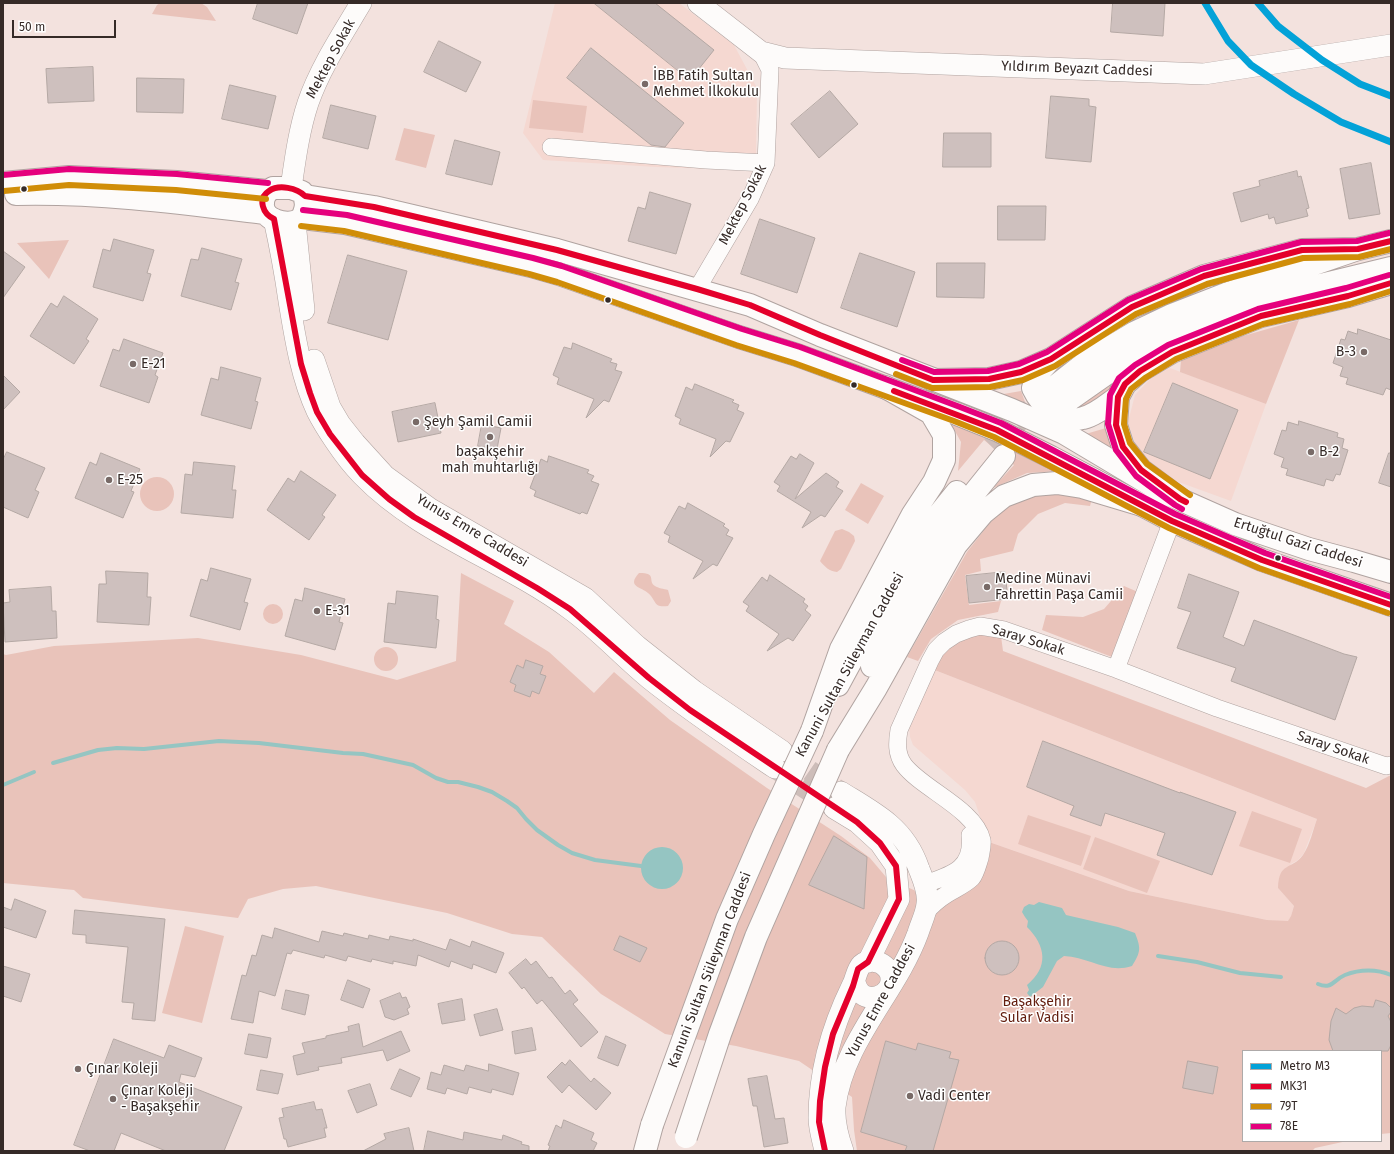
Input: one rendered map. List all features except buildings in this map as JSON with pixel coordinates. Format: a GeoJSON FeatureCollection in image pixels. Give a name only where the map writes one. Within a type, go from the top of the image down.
{"type":"FeatureCollection","features":[{"type":"Feature","properties":{"kind":"main road"},"geometry":{"type":"LineString","coordinates":[[3,183],[70,177],[177,182],[267,191],[273,188],[298,192],[307,201],[306,208],[299,220]]}},
{"type":"Feature","properties":{"kind":"main road"},"geometry":{"type":"LineString","coordinates":[[267,191],[263,198],[262,206],[269,216]]}},
{"type":"Feature","properties":{"kind":"main road","name":"Ertuğtul Gazi Caddesi"},"geometry":{"type":"LineString","coordinates":[[298,192],[374,207],[557,250],[750,304],[820,335],[1012,410],[1064,433],[1162,492],[1235,524],[1309,550],[1391,572]]}},
{"type":"Feature","properties":{"kind":"main road"},"geometry":{"type":"LineString","coordinates":[[3,196],[17,194],[86,195],[170,201],[269,216],[287,222],[299,220],[360,226],[531,266],[739,337],[797,355],[997,430],[1172,521],[1262,560],[1391,605]]}},
{"type":"Feature","properties":{"kind":"main road"},"geometry":{"type":"LineString","coordinates":[[1391,241],[1358,249],[1226,294],[1172,315],[1134,333],[1089,360],[1054,399],[1116,367],[1179,329],[1247,303],[1391,268]]}},
{"type":"Feature","properties":{"kind":"main road"},"geometry":{"type":"LineString","coordinates":[[933,380],[989,379],[1021,372],[1051,359],[1132,307],[1204,276],[1302,250],[1358,249]]}},
{"type":"Feature","properties":{"kind":"main road"},"geometry":{"type":"LineString","coordinates":[[1180,499],[1141,470],[1123,447],[1116,425],[1118,397],[1125,384],[1140,371],[1172,352],[1261,316],[1348,296],[1391,283]]}},
{"type":"Feature","properties":{"kind":"main road"},"geometry":{"type":"LineString","coordinates":[[684,318],[692,317],[701,311],[703,302],[702,296],[697,289]]}},
{"type":"Feature","properties":{"kind":"main road"},"geometry":{"type":"LineString","coordinates":[[739,337],[731,331],[729,325],[730,315],[740,306],[750,304]]}},
{"type":"Feature","properties":{"kind":"main road"},"geometry":{"type":"LineString","coordinates":[[1051,359],[1039,372],[1033,388],[1038,398],[1056,415],[1066,419],[1083,418],[1096,412],[1118,397]]}},
{"type":"Feature","properties":{"kind":"main road"},"geometry":{"type":"LineString","coordinates":[[812,731],[841,649],[913,514],[934,482],[944,460],[944,435],[931,413],[885,387]]}},
{"type":"Feature","properties":{"kind":"main road","name":"Kanuni Sultan Süleyman Caddesi"},"geometry":{"type":"LineString","coordinates":[[645,1151],[652,1125],[727,919],[764,834],[812,731],[856,654],[897,576],[936,518],[998,452],[920,573],[896,617],[871,669],[838,750],[756,937],[720,1034],[685,1144]]}},
{"type":"Feature","properties":{"kind":"main road"},"geometry":{"type":"LineString","coordinates":[[838,750],[876,688],[956,545],[983,513],[1004,496],[1033,485],[1057,483],[1082,487],[1142,505]]}},
{"type":"Feature","properties":{"kind":"street","name":"Mektep Sokak"},"geometry":{"type":"LineString","coordinates":[[298,192],[298,143],[308,104],[329,58],[362,3]]}},
{"type":"Feature","properties":{"kind":"street","name":"Mektep Sokak"},"geometry":{"type":"LineString","coordinates":[[697,289],[750,199],[766,163],[770,70],[761,52],[698,3]]}},
{"type":"Feature","properties":{"kind":"street","name":"Yıldırım Beyazıt Caddesi"},"geometry":{"type":"LineString","coordinates":[[761,52],[785,58],[1204,74],[1391,45]]}},
{"type":"Feature","properties":{"kind":"street"},"geometry":{"type":"LineString","coordinates":[[551,147],[706,160],[766,163]]}},
{"type":"Feature","properties":{"kind":"street","name":"Yunus Emre Caddesi"},"geometry":{"type":"LineString","coordinates":[[269,216],[284,269],[295,335],[310,393],[317,412],[330,434],[362,475],[389,499],[414,517],[537,588],[570,609],[649,678],[712,726],[778,760],[637,646],[585,598],[429,508],[384,476],[340,424],[330,407],[314,364],[305,319],[299,220]]}},
{"type":"Feature","properties":{"kind":"street"},"geometry":{"type":"LineString","coordinates":[[1116,669],[1172,521]]}},
{"type":"Feature","properties":{"kind":"street","name":"Saray Sokak"},"geometry":{"type":"LineString","coordinates":[[926,912],[938,900],[973,877],[978,864],[982,840],[977,829],[964,814],[914,775],[904,765],[898,754],[897,742],[899,730],[936,650],[944,642],[969,629],[980,626],[1004,630],[1116,669],[1217,708],[1386,766],[1391,765]]}},
{"type":"Feature","properties":{"kind":"street","name":"Yunus Emre Caddesi"},"geometry":{"type":"LineString","coordinates":[[825,1151],[819,1120],[821,1090],[828,1047],[843,1007],[855,982],[858,969],[868,962],[899,899],[896,866],[880,843],[857,822],[838,800],[889,823],[900,835],[911,849],[924,884],[928,902],[926,912],[902,969],[866,1025],[845,1066],[835,1108],[837,1134],[843,1151]]}},
{"type":"Feature","properties":{"kind":"street"},"geometry":{"type":"LineString","coordinates":[[899,899],[909,889],[944,878],[954,873],[968,858],[971,843],[964,814]]}},
{"type":"Feature","properties":{"kind":"street"},"geometry":{"type":"LineString","coordinates":[[855,982],[859,992],[867,997],[879,997],[888,990],[891,979],[887,969],[878,962],[868,962]]}},
{"type":"Feature","properties":{"kind":"street"},"geometry":{"type":"LineString","coordinates":[[828,1047],[858,1042]]}},
{"type":"Feature","properties":{"kind":"shaded area","name":"İBB Fatih Sultan Mehmet İlkokulu"},"geometry":{"type":"Polygon","coordinates":[[[555,3],[679,3],[734,45],[757,88],[756,157],[751,170],[656,167],[543,160],[523,133],[555,3]]]}},
{"type":"Feature","properties":{"kind":"shaded area"},"geometry":{"type":"Polygon","coordinates":[[[1170,368],[1266,404],[1231,501],[1173,480],[1138,453],[1128,422],[1135,395],[1152,377],[1170,368]]]}},
{"type":"Feature","properties":{"kind":"shaded area"},"geometry":{"type":"Polygon","coordinates":[[[932,669],[1317,819],[1304,853],[1298,860],[1291,864],[1278,888],[1294,906],[1288,922],[1267,920],[1129,891],[989,842],[975,802],[965,790],[913,745],[910,737],[909,725],[932,669]]]}},
{"type":"Feature","properties":{"kind":"green space"},"geometry":{"type":"Polygon","coordinates":[[[160,3],[201,3],[207,7],[216,21],[152,14],[157,5],[160,3]]]}},
{"type":"Feature","properties":{"kind":"green space"},"geometry":{"type":"Polygon","coordinates":[[[533,100],[587,106],[583,133],[529,128],[533,100]]]}},
{"type":"Feature","properties":{"kind":"green space"},"geometry":{"type":"Polygon","coordinates":[[[404,128],[435,135],[426,168],[395,160],[404,128]]]}},
{"type":"Feature","properties":{"kind":"green space"},"geometry":{"type":"Polygon","coordinates":[[[69,240],[49,279],[17,243],[69,240]]]}},
{"type":"Feature","properties":{"kind":"green space"},"geometry":{"type":"Polygon","coordinates":[[[1299,320],[1266,404],[1180,372],[1181,360],[1236,338],[1299,320]]]}},
{"type":"Feature","properties":{"kind":"green space"},"geometry":{"type":"Polygon","coordinates":[[[1121,376],[1105,400],[1065,414],[1121,376]]]}},
{"type":"Feature","properties":{"kind":"green space"},"geometry":{"type":"Polygon","coordinates":[[[1021,391],[1029,413],[992,396],[1021,391]]]}},
{"type":"Feature","properties":{"kind":"green space"},"geometry":{"type":"Polygon","coordinates":[[[950,422],[1060,471],[1027,473],[993,488],[1014,465],[984,440],[958,471],[961,442],[950,422]]]}},
{"type":"Feature","properties":{"kind":"green space"},"geometry":{"type":"Polygon","coordinates":[[[1106,428],[1116,455],[1079,436],[1106,428]]]}},
{"type":"Feature","properties":{"kind":"green space"},"geometry":{"type":"Polygon","coordinates":[[[154,477],[160,477],[164,478],[171,484],[174,494],[173,501],[167,508],[160,511],[154,511],[150,510],[143,504],[140,497],[140,491],[141,487],[147,480],[154,477]]]}},
{"type":"Feature","properties":{"kind":"green space"},"geometry":{"type":"Polygon","coordinates":[[[861,483],[884,496],[868,524],[845,510],[861,483]]]}},
{"type":"Feature","properties":{"kind":"green space"},"geometry":{"type":"Polygon","coordinates":[[[1036,494],[1061,495],[1092,499],[1090,506],[1065,503],[1038,514],[1018,534],[1013,551],[980,559],[981,571],[965,575],[969,605],[1001,601],[998,612],[958,620],[931,639],[918,661],[907,657],[967,552],[992,520],[1011,503],[1036,494]]]}},
{"type":"Feature","properties":{"kind":"green space"},"geometry":{"type":"Polygon","coordinates":[[[842,529],[854,536],[855,541],[841,569],[837,572],[827,568],[820,561],[835,531],[842,529]]]}},
{"type":"Feature","properties":{"kind":"green space","name":"Başakşehir Sular Vadisi"},"geometry":{"type":"Polygon","coordinates":[[[461,573],[514,601],[504,624],[549,652],[594,693],[614,672],[670,720],[767,788],[841,836],[870,858],[886,877],[920,893],[938,905],[989,842],[1129,891],[1267,920],[1288,921],[1294,906],[1278,888],[1279,879],[1286,867],[1299,860],[1303,855],[1317,819],[932,669],[948,646],[972,632],[1001,636],[1003,651],[1366,788],[1391,776],[1391,1133],[1382,1134],[1382,1050],[1242,1050],[1242,1142],[1342,1142],[1315,1148],[1312,1151],[857,1151],[852,1097],[799,1061],[736,1046],[665,1034],[601,994],[542,937],[512,934],[447,913],[316,886],[283,889],[248,899],[238,918],[83,898],[74,890],[3,883],[3,654],[6,655],[54,646],[198,638],[301,655],[397,680],[456,661],[461,573]]]}},
{"type":"Feature","properties":{"kind":"green space"},"geometry":{"type":"Polygon","coordinates":[[[639,573],[648,574],[655,586],[668,590],[671,601],[668,606],[657,605],[648,593],[636,586],[634,581],[639,573]]]}},
{"type":"Feature","properties":{"kind":"green space"},"geometry":{"type":"Polygon","coordinates":[[[1124,586],[1138,592],[1112,657],[1042,630],[1046,615],[1083,617],[1104,609],[1124,586]]]}},
{"type":"Feature","properties":{"kind":"green space"},"geometry":{"type":"Polygon","coordinates":[[[273,604],[280,607],[283,614],[280,621],[273,624],[266,621],[263,614],[266,607],[273,604]]]}},
{"type":"Feature","properties":{"kind":"green space"},"geometry":{"type":"Polygon","coordinates":[[[386,647],[395,650],[398,659],[395,668],[386,671],[377,668],[374,659],[377,650],[386,647]]]}},
{"type":"Feature","properties":{"kind":"green space"},"geometry":{"type":"Polygon","coordinates":[[[1252,811],[1302,829],[1290,863],[1239,846],[1252,811]]]}},
{"type":"Feature","properties":{"kind":"green space"},"geometry":{"type":"Polygon","coordinates":[[[1028,815],[1091,836],[1081,866],[1018,844],[1028,815]]]}},
{"type":"Feature","properties":{"kind":"green space"},"geometry":{"type":"Polygon","coordinates":[[[1095,837],[1160,861],[1147,893],[1083,869],[1095,837]]]}},
{"type":"Feature","properties":{"kind":"green space"},"geometry":{"type":"Polygon","coordinates":[[[185,926],[224,936],[202,1023],[162,1013],[185,926]]]}},
{"type":"Feature","properties":{"kind":"water"},"geometry":{"type":"Polygon","coordinates":[[[658,847],[666,847],[674,850],[680,856],[683,868],[680,880],[674,886],[666,889],[658,889],[650,886],[644,880],[641,872],[641,864],[644,856],[650,850],[658,847]]]}},
{"type":"Feature","properties":{"kind":"water"},"geometry":{"type":"Polygon","coordinates":[[[1039,902],[1062,908],[1066,915],[1118,927],[1135,933],[1139,950],[1132,966],[1123,968],[1106,967],[1082,959],[1064,956],[1057,961],[1043,987],[1030,997],[1027,993],[1029,990],[1027,985],[1039,971],[1042,964],[1042,956],[1038,942],[1027,927],[1028,921],[1022,912],[1024,907],[1029,904],[1034,905],[1039,902]]]}},
{"type":"Feature","properties":{"kind":"waterway"},"geometry":{"type":"LineString","coordinates":[[53,763],[98,750],[117,748],[144,749],[219,741],[259,743],[363,754],[413,765],[436,778],[448,782],[458,782],[492,792],[517,808],[537,830],[572,853],[595,860],[641,866]]}},
{"type":"Feature","properties":{"kind":"waterway"},"geometry":{"type":"LineString","coordinates":[[3,785],[34,772]]}},
{"type":"Feature","properties":{"kind":"waterway"},"geometry":{"type":"LineString","coordinates":[[1158,956],[1197,962],[1240,973],[1281,977]]}},
{"type":"Feature","properties":{"kind":"waterway"},"geometry":{"type":"LineString","coordinates":[[1318,984],[1323,986],[1330,985],[1345,975],[1362,971],[1374,971],[1391,975]]}},
{"type":"Feature","properties":{"kind":"tunnel"},"geometry":{"type":"LineString","coordinates":[[992,447],[1037,403]]}},
{"type":"Feature","properties":{"kind":"tunnel"},"geometry":{"type":"LineString","coordinates":[[784,753],[839,791]]}},
{"type":"Feature","properties":{"kind":"tunnel"},"geometry":{"type":"LineString","coordinates":[[775,768],[832,806]]}},
{"type":"Feature","properties":{"kind":"metro line","name":"M3"},"geometry":{"type":"LineString","coordinates":[[1205,3],[1228,41],[1251,65],[1294,94],[1341,122],[1391,142]]}},
{"type":"Feature","properties":{"kind":"metro line","name":"M3"},"geometry":{"type":"LineString","coordinates":[[1258,3],[1278,26],[1322,60],[1360,84],[1391,96]]}},
{"type":"Feature","properties":{"kind":"transit line","name":"78E"},"geometry":{"type":"LineString","coordinates":[[3,175],[69,169],[177,174],[268,183]]}},
{"type":"Feature","properties":{"kind":"transit line","name":"79T"},"geometry":{"type":"LineString","coordinates":[[4,191],[69,185],[176,190],[266,199]]}},
{"type":"Feature","properties":{"kind":"transit line","name":"MK31"},"geometry":{"type":"LineString","coordinates":[[825,1151],[819,1122],[820,1101],[825,1067],[833,1034],[853,986],[858,969],[868,962],[899,899],[896,866],[880,843],[857,822],[690,710],[649,678],[570,609],[537,588],[414,517],[389,499],[362,475],[330,434],[317,412],[310,393],[301,364],[274,219],[264,210],[262,202],[265,194],[273,189],[283,187],[293,189],[305,196],[374,207],[557,250],[750,305],[820,335],[933,380],[989,379],[1021,372],[1051,359],[1132,307],[1204,276],[1302,250],[1358,249],[1391,241]]}},
{"type":"Feature","properties":{"kind":"transit line","name":"78E"},"geometry":{"type":"LineString","coordinates":[[303,210],[347,215],[533,258],[562,266],[742,329],[800,347],[1001,423],[1175,514],[1265,553],[1391,597]]}},
{"type":"Feature","properties":{"kind":"transit line","name":"79T"},"geometry":{"type":"LineString","coordinates":[[301,226],[344,231],[529,274],[557,282],[736,345],[794,363],[994,437],[1169,528],[1259,568],[1388,613]]}},
{"type":"Feature","properties":{"kind":"transit line","name":"78E"},"geometry":{"type":"LineString","coordinates":[[902,360],[934,372],[988,371],[1019,364],[1047,352],[1128,300],[1201,269],[1301,242],[1357,241],[1389,233]]}},
{"type":"Feature","properties":{"kind":"transit line","name":"79T"},"geometry":{"type":"LineString","coordinates":[[896,374],[932,388],[990,387],[1023,380],[1055,366],[1136,314],[1207,284],[1303,258],[1359,257],[1391,249]]}},
{"type":"Feature","properties":{"kind":"transit line","name":"78E"},"geometry":{"type":"LineString","coordinates":[[1182,509],[1136,476],[1116,450],[1108,424],[1110,395],[1119,378],[1135,365],[1168,345],[1258,309],[1346,288],[1389,275]]}},
{"type":"Feature","properties":{"kind":"transit line","name":"MK31"},"geometry":{"type":"LineString","coordinates":[[1186,502],[1141,470],[1123,447],[1116,425],[1118,397],[1125,384],[1140,371],[1172,352],[1261,316],[1348,296],[1391,283]]}},
{"type":"Feature","properties":{"kind":"transit line","name":"79T"},"geometry":{"type":"LineString","coordinates":[[1190,495],[1147,464],[1130,443],[1124,424],[1126,399],[1131,389],[1145,378],[1176,359],[1263,324],[1350,304],[1391,291]]}},
{"type":"Feature","properties":{"kind":"transit line","name":"MK31"},"geometry":{"type":"LineString","coordinates":[[894,391],[997,430],[1172,521],[1262,560],[1391,605]]}},
{"type":"Feature","properties":{"kind":"place","name":"İBB Fatih Sultan Mehmet İlkokulu"},"geometry":{"type":"Point","coordinates":[645,84]}},
{"type":"Feature","properties":{"kind":"place","name":"B-3"},"geometry":{"type":"Point","coordinates":[1364,352]}},
{"type":"Feature","properties":{"kind":"place","name":"E-21"},"geometry":{"type":"Point","coordinates":[133,364]}},
{"type":"Feature","properties":{"kind":"place","name":"Şeyh Şamil Camii"},"geometry":{"type":"Point","coordinates":[416,422]}},
{"type":"Feature","properties":{"kind":"place","name":"başakşehir mah muhtarlığı"},"geometry":{"type":"Point","coordinates":[490,437]}},
{"type":"Feature","properties":{"kind":"place","name":"B-2"},"geometry":{"type":"Point","coordinates":[1311,452]}},
{"type":"Feature","properties":{"kind":"place","name":"E-25"},"geometry":{"type":"Point","coordinates":[109,480]}},
{"type":"Feature","properties":{"kind":"place","name":"Medine Münavi Fahrettin Paşa Camii"},"geometry":{"type":"Point","coordinates":[987,587]}},
{"type":"Feature","properties":{"kind":"place","name":"E-31"},"geometry":{"type":"Point","coordinates":[317,611]}},
{"type":"Feature","properties":{"kind":"place","name":"Çınar Koleji"},"geometry":{"type":"Point","coordinates":[78,1069]}},
{"type":"Feature","properties":{"kind":"place","name":"Vadi Center"},"geometry":{"type":"Point","coordinates":[910,1096]}},
{"type":"Feature","properties":{"kind":"place","name":"Çınar Koleji - Başakşehir"},"geometry":{"type":"Point","coordinates":[113,1099]}}]}
